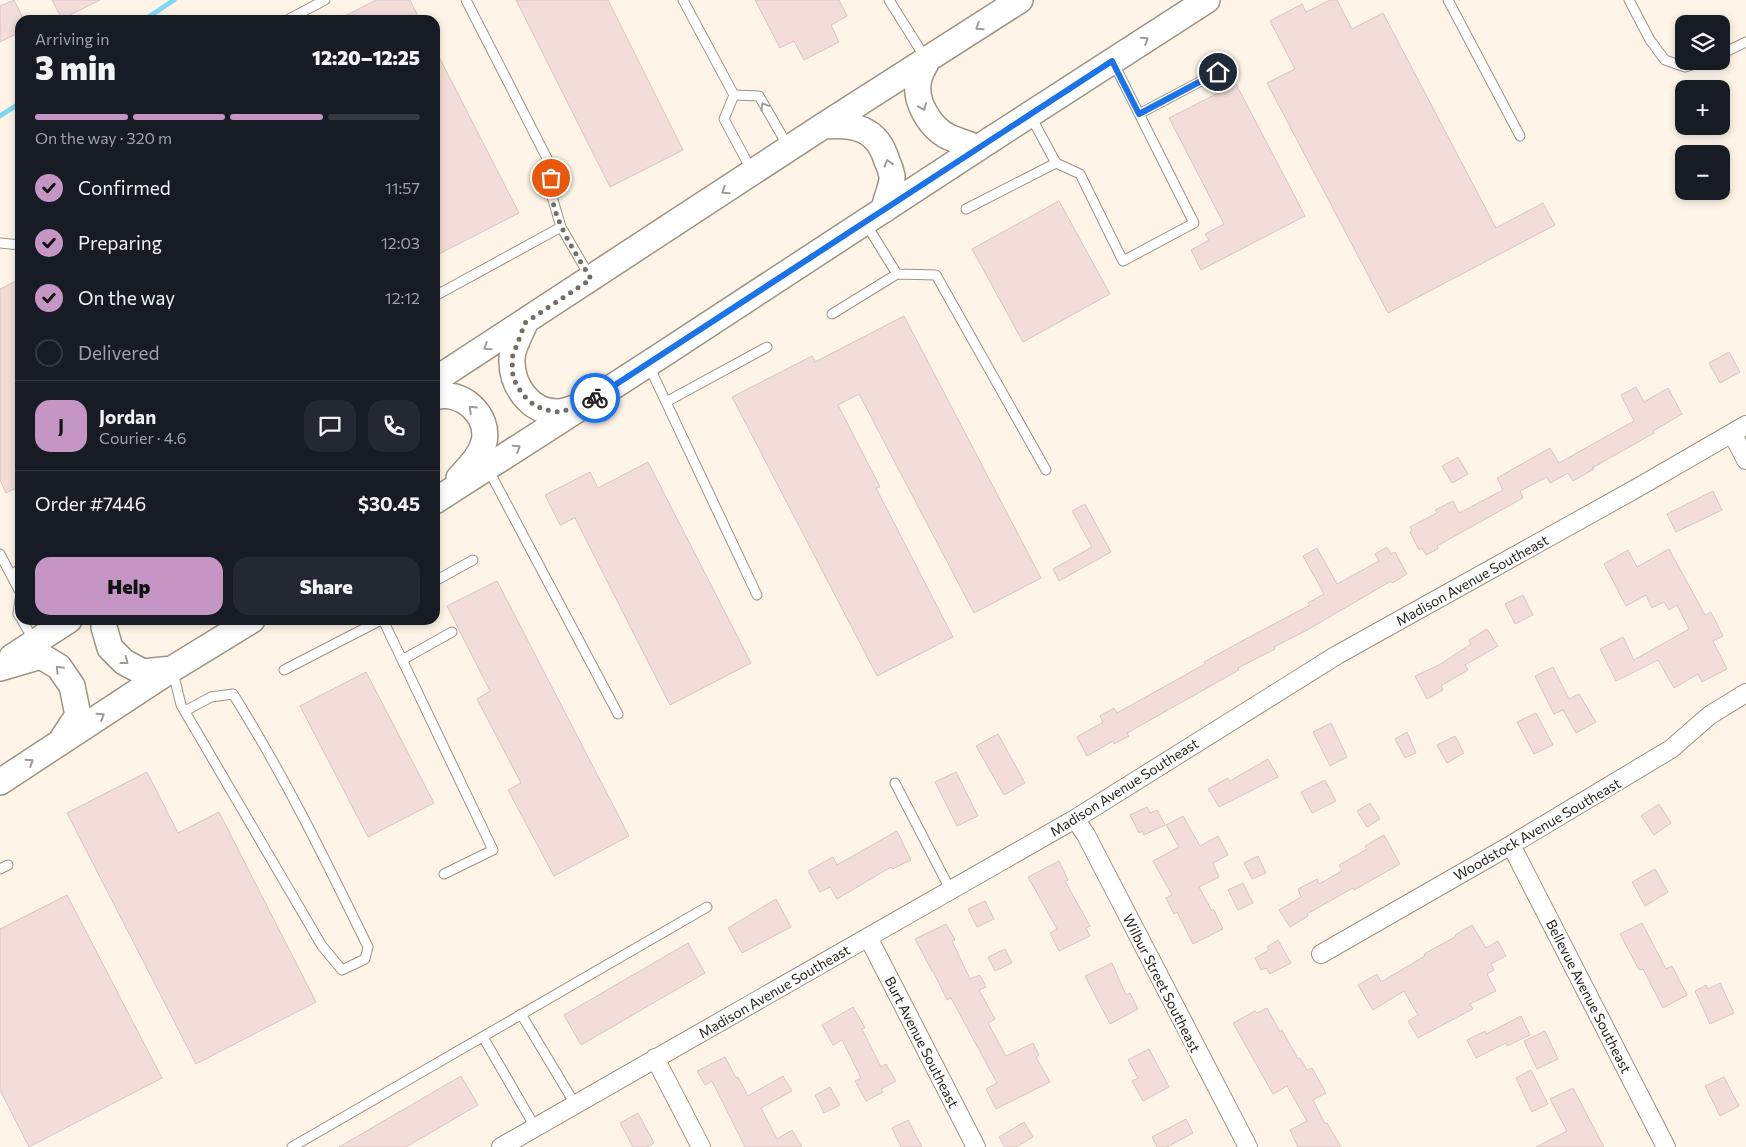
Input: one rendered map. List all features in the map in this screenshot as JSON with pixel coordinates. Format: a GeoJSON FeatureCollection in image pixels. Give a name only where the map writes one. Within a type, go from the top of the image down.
{"type":"FeatureCollection","features":[{"type":"Feature","properties":{"kind":"street"},"geometry":{"type":"LineString","coordinates":[[440,377],[525,323],[752,172],[1020,0]]}},
{"type":"Feature","properties":{"kind":"street"},"geometry":{"type":"LineString","coordinates":[[441,498],[1207,0]]}},
{"type":"Feature","properties":{"kind":"street"},"geometry":{"type":"LineString","coordinates":[[926,61],[918,80],[918,93],[922,108],[928,119],[936,130],[978,148]]}},
{"type":"Feature","properties":{"kind":"street"},"geometry":{"type":"LineString","coordinates":[[823,126],[845,125],[857,128],[876,138],[884,151],[892,176],[874,216]]}},
{"type":"Feature","properties":{"kind":"street"},"geometry":{"type":"LineString","coordinates":[[525,323],[512,358],[513,378],[522,394],[534,405],[546,410],[559,412],[583,406]]}},
{"type":"Feature","properties":{"kind":"street"},"geometry":{"type":"LineString","coordinates":[[440,395],[456,396],[474,408],[484,426],[484,442],[476,458],[441,498]]}},
{"type":"Feature","properties":{"kind":"street"},"geometry":{"type":"LineString","coordinates":[[1739,429],[1746,460]]}},
{"type":"Feature","properties":{"kind":"street","name":"Madison Avenue Southeast"},"geometry":{"type":"LineString","coordinates":[[501,1147],[1075,819],[1337,655],[1739,429]]}},
{"type":"Feature","properties":{"kind":"street"},"geometry":{"type":"LineString","coordinates":[[0,666],[56,625]]}},
{"type":"Feature","properties":{"kind":"street"},"geometry":{"type":"LineString","coordinates":[[104,625],[110,648],[124,662],[143,672],[172,669]]}},
{"type":"Feature","properties":{"kind":"street"},"geometry":{"type":"LineString","coordinates":[[0,782],[172,669],[244,625]]}},
{"type":"Feature","properties":{"kind":"street"},"geometry":{"type":"LineString","coordinates":[[0,666],[41,656],[59,667],[72,686],[78,715],[60,743]]}},
{"type":"Feature","properties":{"kind":"street","name":"Woodstock Avenue Southeast"},"geometry":{"type":"LineString","coordinates":[[1321,954],[1511,845],[1671,749],[1710,715],[1746,693]]}},
{"type":"Feature","properties":{"kind":"street","name":"Wilbur Street Southeast"},"geometry":{"type":"LineString","coordinates":[[1075,819],[1086,836],[1248,1147]]}},
{"type":"Feature","properties":{"kind":"street","name":"Bellevue Avenue Southeast"},"geometry":{"type":"LineString","coordinates":[[1511,845],[1666,1147]]}},
{"type":"Feature","properties":{"kind":"street","name":"Burt Avenue Southeast"},"geometry":{"type":"LineString","coordinates":[[868,938],[976,1147]]}},
{"type":"Feature","properties":{"kind":"street"},"geometry":{"type":"LineString","coordinates":[[655,1058],[701,1147]]}},
{"type":"Feature","properties":{"kind":"lane"},"geometry":{"type":"LineString","coordinates":[[296,15],[325,0]]}},
{"type":"Feature","properties":{"kind":"lane"},"geometry":{"type":"LineString","coordinates":[[466,0],[552,168],[550,190],[561,227],[591,279]]}},
{"type":"Feature","properties":{"kind":"lane"},"geometry":{"type":"LineString","coordinates":[[683,0],[734,95]]}},
{"type":"Feature","properties":{"kind":"lane"},"geometry":{"type":"LineString","coordinates":[[889,0],[926,61]]}},
{"type":"Feature","properties":{"kind":"lane"},"geometry":{"type":"LineString","coordinates":[[1448,0],[1520,136]]}},
{"type":"Feature","properties":{"kind":"lane"},"geometry":{"type":"LineString","coordinates":[[1629,0],[1650,40],[1665,60],[1675,64]]}},
{"type":"Feature","properties":{"kind":"lane"},"geometry":{"type":"LineString","coordinates":[[1730,50],[1746,42]]}},
{"type":"Feature","properties":{"kind":"lane"},"geometry":{"type":"LineString","coordinates":[[1030,115],[1056,162],[1080,174],[1123,261],[1194,223],[1112,61]]}},
{"type":"Feature","properties":{"kind":"lane"},"geometry":{"type":"LineString","coordinates":[[1139,114],[1218,72]]}},
{"type":"Feature","properties":{"kind":"lane"},"geometry":{"type":"LineString","coordinates":[[734,95],[758,96],[789,148]]}},
{"type":"Feature","properties":{"kind":"lane"},"geometry":{"type":"LineString","coordinates":[[734,95],[724,118],[752,172]]}},
{"type":"Feature","properties":{"kind":"lane"},"geometry":{"type":"LineString","coordinates":[[966,209],[1056,162]]}},
{"type":"Feature","properties":{"kind":"lane"},"geometry":{"type":"LineString","coordinates":[[874,216],[897,274]]}},
{"type":"Feature","properties":{"kind":"lane"},"geometry":{"type":"LineString","coordinates":[[440,293],[561,227]]}},
{"type":"Feature","properties":{"kind":"lane"},"geometry":{"type":"LineString","coordinates":[[0,243],[15,244]]}},
{"type":"Feature","properties":{"kind":"lane"},"geometry":{"type":"LineString","coordinates":[[832,314],[897,274],[936,275],[1046,470]]}},
{"type":"Feature","properties":{"kind":"lane"},"geometry":{"type":"LineString","coordinates":[[666,402],[767,347]]}},
{"type":"Feature","properties":{"kind":"lane"},"geometry":{"type":"LineString","coordinates":[[648,364],[757,595]]}},
{"type":"Feature","properties":{"kind":"lane"},"geometry":{"type":"LineString","coordinates":[[487,468],[618,714]]}},
{"type":"Feature","properties":{"kind":"lane"},"geometry":{"type":"LineString","coordinates":[[0,554],[15,583]]}},
{"type":"Feature","properties":{"kind":"lane"},"geometry":{"type":"LineString","coordinates":[[440,578],[473,560]]}},
{"type":"Feature","properties":{"kind":"lane"},"geometry":{"type":"LineString","coordinates":[[11,575],[15,572]]}},
{"type":"Feature","properties":{"kind":"lane"},"geometry":{"type":"LineString","coordinates":[[25,625],[35,642]]}},
{"type":"Feature","properties":{"kind":"lane"},"geometry":{"type":"LineString","coordinates":[[284,670],[372,625]]}},
{"type":"Feature","properties":{"kind":"lane"},"geometry":{"type":"LineString","coordinates":[[384,625],[493,850],[444,874]]}},
{"type":"Feature","properties":{"kind":"lane"},"geometry":{"type":"LineString","coordinates":[[402,660],[452,632]]}},
{"type":"Feature","properties":{"kind":"lane"},"geometry":{"type":"LineString","coordinates":[[172,669],[181,705],[322,946],[342,970],[366,959],[368,947],[337,883],[259,735],[233,694],[211,697],[185,711]]}},
{"type":"Feature","properties":{"kind":"lane"},"geometry":{"type":"LineString","coordinates":[[895,783],[951,890]]}},
{"type":"Feature","properties":{"kind":"lane"},"geometry":{"type":"LineString","coordinates":[[292,1147],[707,907]]}},
{"type":"Feature","properties":{"kind":"lane"},"geometry":{"type":"LineString","coordinates":[[521,1014],[575,1104]]}},
{"type":"Feature","properties":{"kind":"lane"},"geometry":{"type":"LineString","coordinates":[[483,1037],[535,1127]]}},
{"type":"Feature","properties":{"kind":"building"},"geometry":{"type":"Polygon","coordinates":[[[14,0],[22,15],[15,15],[15,34],[0,42],[0,6],[14,0]]]}},
{"type":"Feature","properties":{"kind":"building"},"geometry":{"type":"Polygon","coordinates":[[[52,0],[100,0],[70,15],[60,15],[52,0]]]}},
{"type":"Feature","properties":{"kind":"building"},"geometry":{"type":"Polygon","coordinates":[[[376,0],[410,0],[418,15],[347,15],[376,0]]]}},
{"type":"Feature","properties":{"kind":"building"},"geometry":{"type":"Polygon","coordinates":[[[516,0],[608,0],[683,150],[610,187],[516,0]]]}},
{"type":"Feature","properties":{"kind":"building"},"geometry":{"type":"Polygon","coordinates":[[[755,0],[839,0],[847,16],[831,25],[839,42],[804,60],[794,41],[780,48],[755,0]]]}},
{"type":"Feature","properties":{"kind":"building"},"geometry":{"type":"Polygon","coordinates":[[[1330,0],[1337,0],[1352,29],[1383,13],[1496,228],[1543,203],[1555,225],[1388,313],[1267,83],[1295,69],[1270,21],[1302,4],[1306,12],[1330,0]]]}},
{"type":"Feature","properties":{"kind":"building"},"geometry":{"type":"Polygon","coordinates":[[[440,59],[519,213],[440,253],[440,59]]]}},
{"type":"Feature","properties":{"kind":"building"},"geometry":{"type":"Polygon","coordinates":[[[1236,84],[1305,216],[1201,270],[1191,250],[1209,240],[1205,234],[1224,224],[1169,118],[1236,84]]]}},
{"type":"Feature","properties":{"kind":"building"},"geometry":{"type":"Polygon","coordinates":[[[1059,201],[1110,294],[1023,342],[972,249],[1059,201]]]}},
{"type":"Feature","properties":{"kind":"building"},"geometry":{"type":"Polygon","coordinates":[[[15,282],[15,488],[6,493],[0,480],[0,289],[15,282]]]}},
{"type":"Feature","properties":{"kind":"building"},"geometry":{"type":"Polygon","coordinates":[[[904,316],[1041,578],[974,613],[859,394],[838,405],[880,487],[876,488],[953,637],[877,676],[732,397],[812,356],[815,362],[904,316]]]}},
{"type":"Feature","properties":{"kind":"building"},"geometry":{"type":"Polygon","coordinates":[[[1729,352],[1740,372],[1720,383],[1709,363],[1729,352]]]}},
{"type":"Feature","properties":{"kind":"building"},"geometry":{"type":"Polygon","coordinates":[[[1636,387],[1644,402],[1668,388],[1682,414],[1653,431],[1654,433],[1573,481],[1568,473],[1550,483],[1547,477],[1520,491],[1523,498],[1437,546],[1438,549],[1426,555],[1422,548],[1419,550],[1410,532],[1412,530],[1410,527],[1437,513],[1435,510],[1453,501],[1459,513],[1503,490],[1497,478],[1550,448],[1559,463],[1634,421],[1621,395],[1636,387]]]}},
{"type":"Feature","properties":{"kind":"building"},"geometry":{"type":"Polygon","coordinates":[[[1458,457],[1468,474],[1452,483],[1442,466],[1458,457]]]}},
{"type":"Feature","properties":{"kind":"building"},"geometry":{"type":"Polygon","coordinates":[[[648,462],[751,663],[670,705],[575,518],[560,525],[545,495],[590,472],[598,488],[648,462]]]}},
{"type":"Feature","properties":{"kind":"building"},"geometry":{"type":"Polygon","coordinates":[[[1713,491],[1722,510],[1676,532],[1667,514],[1713,491]]]}},
{"type":"Feature","properties":{"kind":"building"},"geometry":{"type":"Polygon","coordinates":[[[1085,504],[1111,552],[1059,581],[1053,569],[1092,547],[1072,511],[1085,504]]]}},
{"type":"Feature","properties":{"kind":"building"},"geometry":{"type":"Polygon","coordinates":[[[1387,547],[1391,554],[1395,552],[1407,574],[1392,583],[1391,581],[1309,629],[1274,647],[1275,649],[1238,668],[1239,670],[1127,733],[1129,736],[1114,744],[1113,741],[1087,756],[1077,737],[1103,722],[1100,716],[1114,708],[1117,713],[1205,664],[1204,662],[1310,605],[1308,603],[1324,594],[1303,556],[1317,548],[1337,584],[1379,561],[1375,554],[1387,547]]]}},
{"type":"Feature","properties":{"kind":"building"},"geometry":{"type":"Polygon","coordinates":[[[1669,549],[1705,615],[1711,612],[1723,636],[1713,641],[1727,669],[1702,682],[1698,674],[1674,688],[1658,660],[1616,681],[1600,649],[1623,637],[1634,660],[1689,629],[1677,605],[1669,610],[1664,602],[1652,608],[1646,595],[1626,606],[1604,564],[1628,550],[1637,567],[1669,549]]]}},
{"type":"Feature","properties":{"kind":"building"},"geometry":{"type":"Polygon","coordinates":[[[497,581],[629,836],[554,876],[508,790],[521,783],[477,699],[490,691],[447,606],[497,581]]]}},
{"type":"Feature","properties":{"kind":"building"},"geometry":{"type":"Polygon","coordinates":[[[1523,595],[1533,615],[1515,624],[1505,604],[1523,595]]]}},
{"type":"Feature","properties":{"kind":"building"},"geometry":{"type":"Polygon","coordinates":[[[1487,629],[1498,646],[1465,665],[1468,670],[1441,686],[1443,690],[1427,699],[1415,676],[1439,665],[1471,644],[1469,640],[1487,629]]]}},
{"type":"Feature","properties":{"kind":"building"},"geometry":{"type":"Polygon","coordinates":[[[1553,667],[1569,699],[1579,694],[1596,722],[1576,733],[1563,710],[1554,714],[1535,676],[1553,667]]]}},
{"type":"Feature","properties":{"kind":"building"},"geometry":{"type":"Polygon","coordinates":[[[366,672],[434,803],[368,837],[300,706],[366,672]]]}},
{"type":"Feature","properties":{"kind":"building"},"geometry":{"type":"Polygon","coordinates":[[[1536,713],[1553,745],[1534,754],[1517,722],[1536,713]]]}},
{"type":"Feature","properties":{"kind":"building"},"geometry":{"type":"Polygon","coordinates":[[[1331,723],[1347,757],[1330,766],[1313,732],[1331,723]]]}},
{"type":"Feature","properties":{"kind":"building"},"geometry":{"type":"Polygon","coordinates":[[[1407,732],[1416,753],[1405,758],[1395,739],[1407,732]]]}},
{"type":"Feature","properties":{"kind":"building"},"geometry":{"type":"Polygon","coordinates":[[[998,734],[1025,783],[1004,795],[976,746],[998,734]]]}},
{"type":"Feature","properties":{"kind":"building"},"geometry":{"type":"Polygon","coordinates":[[[1455,736],[1464,753],[1447,763],[1437,745],[1455,736]]]}},
{"type":"Feature","properties":{"kind":"building"},"geometry":{"type":"Polygon","coordinates":[[[1268,759],[1278,777],[1219,807],[1208,789],[1228,778],[1230,781],[1268,759]]]}},
{"type":"Feature","properties":{"kind":"building"},"geometry":{"type":"Polygon","coordinates":[[[147,772],[178,833],[219,812],[316,1002],[196,1064],[67,813],[147,772]]]}},
{"type":"Feature","properties":{"kind":"building"},"geometry":{"type":"Polygon","coordinates":[[[956,772],[978,816],[957,826],[935,782],[956,772]]]}},
{"type":"Feature","properties":{"kind":"building"},"geometry":{"type":"Polygon","coordinates":[[[1325,780],[1336,801],[1312,813],[1301,792],[1325,780]]]}},
{"type":"Feature","properties":{"kind":"building"},"geometry":{"type":"Polygon","coordinates":[[[1370,803],[1380,819],[1367,827],[1357,811],[1370,803]]]}},
{"type":"Feature","properties":{"kind":"building"},"geometry":{"type":"Polygon","coordinates":[[[1659,804],[1671,823],[1654,835],[1641,816],[1659,804]]]}},
{"type":"Feature","properties":{"kind":"building"},"geometry":{"type":"Polygon","coordinates":[[[1147,807],[1150,813],[1157,810],[1165,825],[1144,835],[1142,831],[1139,833],[1130,815],[1147,807]]]}},
{"type":"Feature","properties":{"kind":"building"},"geometry":{"type":"Polygon","coordinates":[[[1183,816],[1200,846],[1218,836],[1228,855],[1213,863],[1219,877],[1199,887],[1212,911],[1214,910],[1223,929],[1193,944],[1177,912],[1174,914],[1166,898],[1172,895],[1153,861],[1179,847],[1166,825],[1183,816]]]}},
{"type":"Feature","properties":{"kind":"building"},"geometry":{"type":"Polygon","coordinates":[[[897,831],[911,860],[892,869],[891,867],[837,899],[830,887],[820,892],[808,871],[833,857],[837,865],[897,831]]]}},
{"type":"Feature","properties":{"kind":"building"},"geometry":{"type":"Polygon","coordinates":[[[1384,835],[1400,864],[1307,914],[1308,916],[1290,927],[1279,910],[1301,897],[1298,889],[1317,879],[1319,884],[1342,871],[1339,865],[1367,849],[1365,846],[1384,835]]]}},
{"type":"Feature","properties":{"kind":"building"},"geometry":{"type":"Polygon","coordinates":[[[1258,856],[1266,873],[1252,879],[1244,863],[1258,856]]]}},
{"type":"Feature","properties":{"kind":"building"},"geometry":{"type":"Polygon","coordinates":[[[1059,861],[1068,880],[1065,881],[1090,926],[1086,928],[1090,936],[1059,951],[1050,933],[1057,929],[1028,877],[1059,861]]]}},
{"type":"Feature","properties":{"kind":"building"},"geometry":{"type":"Polygon","coordinates":[[[1655,869],[1668,892],[1645,906],[1632,882],[1655,869]]]}},
{"type":"Feature","properties":{"kind":"building"},"geometry":{"type":"Polygon","coordinates":[[[1243,883],[1253,903],[1238,910],[1228,890],[1243,883]]]}},
{"type":"Feature","properties":{"kind":"building"},"geometry":{"type":"Polygon","coordinates":[[[67,895],[162,1078],[29,1147],[0,1090],[0,929],[67,895]]]}},
{"type":"Feature","properties":{"kind":"building"},"geometry":{"type":"Polygon","coordinates":[[[776,899],[791,927],[742,953],[728,928],[776,899]]]}},
{"type":"Feature","properties":{"kind":"building"},"geometry":{"type":"Polygon","coordinates":[[[985,901],[994,919],[977,927],[968,909],[985,901]]]}},
{"type":"Feature","properties":{"kind":"building"},"geometry":{"type":"Polygon","coordinates":[[[1642,923],[1666,969],[1672,966],[1687,995],[1663,1008],[1643,969],[1639,970],[1620,934],[1642,923]]]}},
{"type":"Feature","properties":{"kind":"building"},"geometry":{"type":"Polygon","coordinates":[[[946,924],[955,940],[952,941],[970,979],[980,975],[986,987],[979,990],[995,1019],[988,1023],[1006,1056],[1033,1043],[1039,1055],[1036,1057],[1050,1082],[996,1109],[986,1089],[997,1083],[951,998],[947,1000],[915,939],[946,924]]]}},
{"type":"Feature","properties":{"kind":"building"},"geometry":{"type":"Polygon","coordinates":[[[1472,925],[1486,948],[1498,941],[1506,956],[1491,964],[1494,970],[1487,974],[1496,991],[1470,1004],[1473,1009],[1418,1038],[1408,1021],[1418,1015],[1404,991],[1373,1010],[1358,985],[1377,974],[1381,982],[1472,925]]]}},
{"type":"Feature","properties":{"kind":"building"},"geometry":{"type":"Polygon","coordinates":[[[1278,940],[1291,963],[1270,974],[1266,968],[1261,970],[1255,958],[1269,950],[1267,947],[1278,940]]]}},
{"type":"Feature","properties":{"kind":"building"},"geometry":{"type":"Polygon","coordinates":[[[688,943],[705,973],[581,1045],[564,1015],[688,943]]]}},
{"type":"Feature","properties":{"kind":"building"},"geometry":{"type":"Polygon","coordinates":[[[1005,949],[1012,963],[995,971],[988,957],[1005,949]]]}},
{"type":"Feature","properties":{"kind":"building"},"geometry":{"type":"Polygon","coordinates":[[[1112,963],[1126,995],[1130,993],[1138,1009],[1110,1024],[1085,976],[1112,963]]]}},
{"type":"Feature","properties":{"kind":"building"},"geometry":{"type":"Polygon","coordinates":[[[1720,983],[1734,1013],[1710,1024],[1695,991],[1706,985],[1708,989],[1720,983]]]}},
{"type":"Feature","properties":{"kind":"building"},"geometry":{"type":"Polygon","coordinates":[[[853,1007],[865,1028],[862,1029],[881,1067],[886,1064],[896,1081],[881,1089],[883,1092],[866,1101],[855,1081],[861,1078],[842,1040],[833,1045],[822,1025],[853,1007]]]}},
{"type":"Feature","properties":{"kind":"building"},"geometry":{"type":"Polygon","coordinates":[[[1267,1008],[1298,1059],[1300,1058],[1307,1070],[1312,1068],[1326,1093],[1313,1100],[1325,1124],[1327,1123],[1341,1147],[1298,1147],[1290,1130],[1307,1121],[1287,1086],[1273,1094],[1233,1023],[1255,1011],[1257,1013],[1267,1008]]]}},
{"type":"Feature","properties":{"kind":"building"},"geometry":{"type":"Polygon","coordinates":[[[1521,1016],[1530,1035],[1507,1046],[1506,1043],[1476,1058],[1467,1040],[1485,1031],[1486,1034],[1521,1016]]]}},
{"type":"Feature","properties":{"kind":"building"},"geometry":{"type":"Polygon","coordinates":[[[1545,1031],[1558,1059],[1537,1069],[1524,1041],[1545,1031]]]}},
{"type":"Feature","properties":{"kind":"building"},"geometry":{"type":"Polygon","coordinates":[[[1149,1049],[1169,1087],[1143,1101],[1132,1081],[1138,1078],[1128,1060],[1149,1049]]]}},
{"type":"Feature","properties":{"kind":"building"},"geometry":{"type":"Polygon","coordinates":[[[725,1057],[748,1096],[783,1076],[792,1091],[761,1108],[777,1139],[792,1130],[802,1147],[745,1147],[712,1081],[705,1085],[697,1071],[725,1057]]]}},
{"type":"Feature","properties":{"kind":"building"},"geometry":{"type":"Polygon","coordinates":[[[1531,1070],[1548,1104],[1532,1112],[1516,1078],[1531,1070]]]}},
{"type":"Feature","properties":{"kind":"building"},"geometry":{"type":"Polygon","coordinates":[[[461,1076],[478,1105],[406,1147],[339,1147],[461,1076]]]}},
{"type":"Feature","properties":{"kind":"building"},"geometry":{"type":"Polygon","coordinates":[[[1724,1077],[1739,1106],[1720,1116],[1705,1086],[1724,1077]]]}},
{"type":"Feature","properties":{"kind":"building"},"geometry":{"type":"Polygon","coordinates":[[[830,1087],[840,1105],[824,1113],[815,1095],[830,1087]]]}},
{"type":"Feature","properties":{"kind":"building"},"geometry":{"type":"Polygon","coordinates":[[[1573,1088],[1604,1147],[1536,1147],[1567,1131],[1550,1099],[1573,1088]]]}},
{"type":"Feature","properties":{"kind":"building"},"geometry":{"type":"Polygon","coordinates":[[[638,1113],[654,1143],[647,1147],[633,1147],[620,1123],[638,1113]]]}},
{"type":"Feature","properties":{"kind":"building"},"geometry":{"type":"Polygon","coordinates":[[[1186,1119],[1193,1133],[1167,1147],[1157,1147],[1152,1137],[1186,1119]]]}},
{"type":"Feature","properties":{"kind":"building"},"geometry":{"type":"Polygon","coordinates":[[[908,1120],[922,1147],[901,1147],[892,1128],[908,1120]]]}},
{"type":"Feature","properties":{"kind":"building"},"geometry":{"type":"Polygon","coordinates":[[[1024,1122],[1033,1137],[1016,1147],[1005,1147],[999,1137],[1024,1122]]]}},
{"type":"Feature","properties":{"kind":"waterway"},"geometry":{"type":"LineString","coordinates":[[152,15],[174,0]]}},
{"type":"Feature","properties":{"kind":"waterway"},"geometry":{"type":"LineString","coordinates":[[0,116],[15,106]]}},
{"type":"Feature","properties":{"kind":"way so far"},"geometry":{"type":"LineString","coordinates":[[551,178],[550,190],[561,227],[591,279],[525,323],[512,358],[513,378],[522,394],[534,405],[546,410],[559,412],[583,406],[595,398]]}},
{"type":"Feature","properties":{"kind":"route"},"geometry":{"type":"LineString","coordinates":[[595,398],[1112,61],[1139,114],[1218,72]]}}]}
